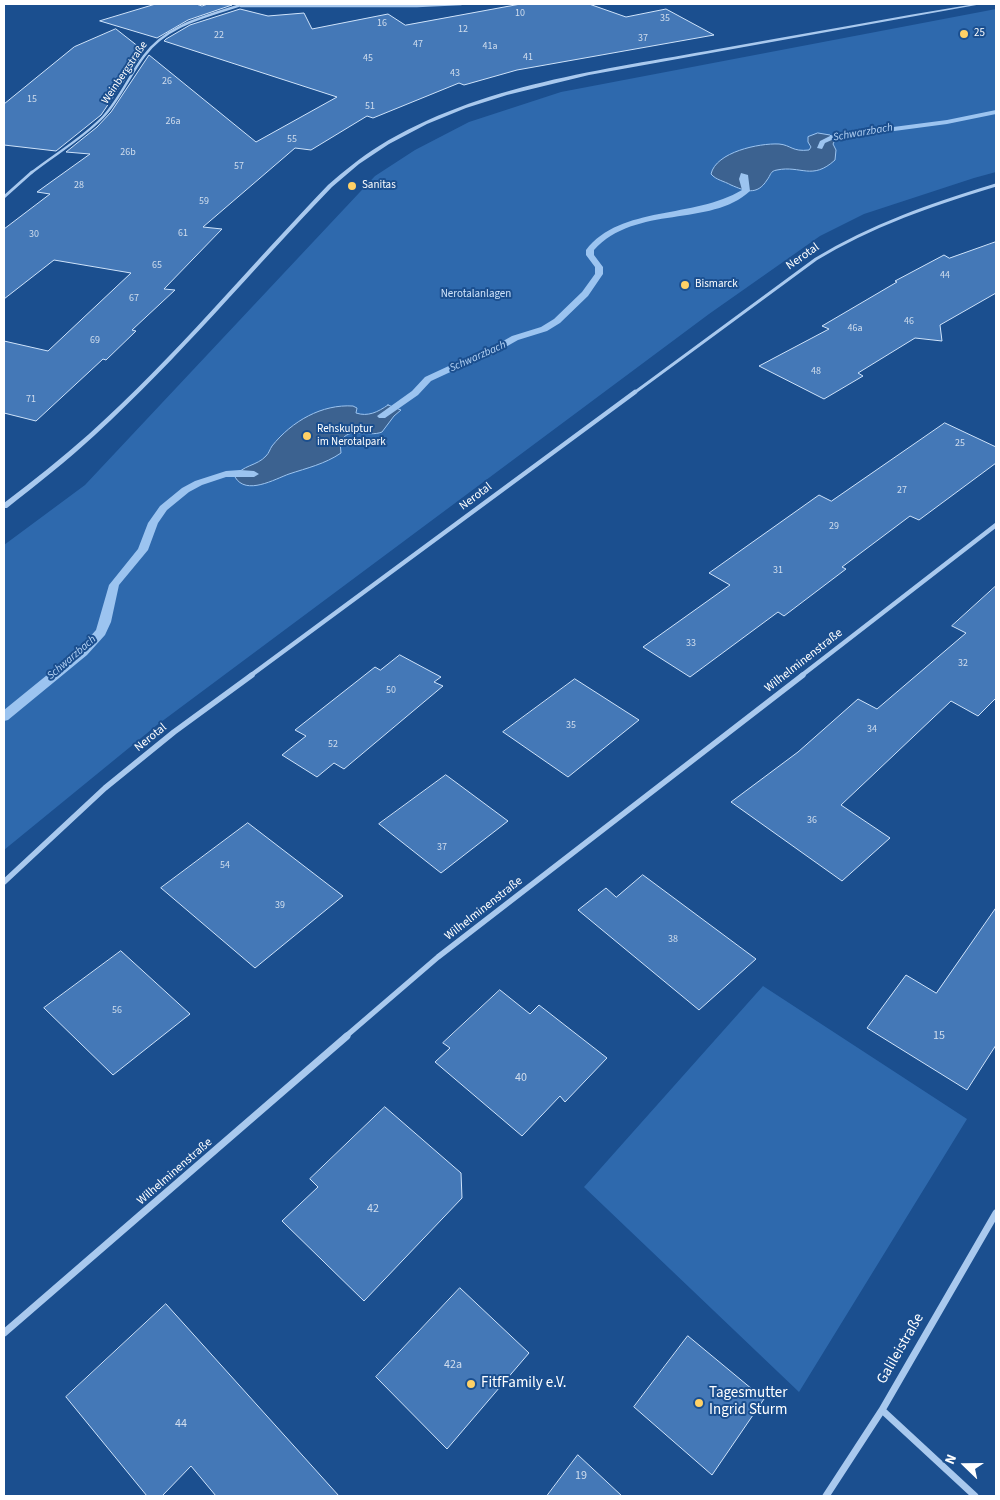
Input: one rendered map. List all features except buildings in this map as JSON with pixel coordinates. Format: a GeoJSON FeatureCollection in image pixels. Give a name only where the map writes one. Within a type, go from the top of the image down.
{"type":"FeatureCollection","features":[{"type":"Feature","properties":{"kind":"street"},"geometry":{"type":"LineString","coordinates":[[238,6],[244,4]]}},
{"type":"Feature","properties":{"kind":"street","name":"Weinbergstraße"},"geometry":{"type":"LineString","coordinates":[[4,197],[33,170],[102,119],[116,104],[145,55],[163,37],[185,24],[238,6],[417,6],[461,4]]}},
{"type":"Feature","properties":{"kind":"street"},"geometry":{"type":"LineString","coordinates":[[4,506],[51,470],[151,378],[330,186],[366,156],[401,136],[470,106],[544,83],[980,4]]}},
{"type":"Feature","properties":{"kind":"street","name":"Nerotal"},"geometry":{"type":"LineString","coordinates":[[4,882],[105,788],[174,732],[816,259],[861,233],[887,222],[946,200],[996,185]]}},
{"type":"Feature","properties":{"kind":"street","name":"Wilhelminenstraße"},"geometry":{"type":"LineString","coordinates":[[4,1334],[438,958],[996,525]]}},
{"type":"Feature","properties":{"kind":"street","name":"Galileistraße"},"geometry":{"type":"LineString","coordinates":[[826,1496],[882,1410],[996,1213]]}},
{"type":"Feature","properties":{"kind":"street"},"geometry":{"type":"LineString","coordinates":[[882,1410],[975,1496]]}},
{"type":"Feature","properties":{"kind":"green space","name":"Nerotalanlagen"},"geometry":{"type":"Polygon","coordinates":[[[996,9],[996,172],[864,214],[820,236],[709,314],[157,725],[4,850],[4,545],[85,485],[375,176],[415,150],[469,122],[561,92],[996,9]]]}},
{"type":"Feature","properties":{"kind":"green space"},"geometry":{"type":"Polygon","coordinates":[[[763,986],[967,1119],[799,1392],[584,1187],[763,986]]]}},
{"type":"Feature","properties":{"kind":"shaded area"},"geometry":{"type":"Polygon","coordinates":[[[818,133],[830,135],[835,140],[833,144],[836,150],[835,160],[820,170],[785,169],[775,171],[772,172],[763,185],[750,191],[731,185],[711,174],[721,160],[739,150],[750,147],[779,144],[799,150],[809,150],[811,147],[808,137],[818,133]]]}},
{"type":"Feature","properties":{"kind":"shaded area"},"geometry":{"type":"Polygon","coordinates":[[[388,405],[401,410],[382,432],[349,434],[340,442],[341,453],[329,460],[253,486],[240,483],[235,477],[242,470],[267,455],[280,437],[308,416],[319,411],[341,406],[353,406],[357,408],[356,413],[369,414],[377,412],[388,405]]]}},
{"type":"Feature","properties":{"kind":"waterway","name":"Schwarzbach"},"geometry":{"type":"LineString","coordinates":[[820,148],[822,142],[832,137],[947,122],[996,112]]}},
{"type":"Feature","properties":{"kind":"waterway","name":"Schwarzbach"},"geometry":{"type":"LineString","coordinates":[[382,416],[415,393],[428,379],[469,360],[485,355],[515,338],[544,329],[557,321],[585,294],[599,274],[599,267],[590,255],[590,250],[602,237],[619,227],[640,221],[730,201],[746,191],[744,175]]}},
{"type":"Feature","properties":{"kind":"waterway","name":"Schwarzbach"},"geometry":{"type":"LineString","coordinates":[[4,717],[83,652],[96,639],[104,627],[111,591],[114,585],[143,550],[153,523],[174,498],[198,483],[212,478],[226,474],[254,474]]}},
{"type":"Feature","properties":{"kind":"place","name":"25"},"geometry":{"type":"Point","coordinates":[964,34]}},
{"type":"Feature","properties":{"kind":"place","name":"Sanitas"},"geometry":{"type":"Point","coordinates":[352,186]}},
{"type":"Feature","properties":{"kind":"place","name":"Bismarck"},"geometry":{"type":"Point","coordinates":[685,285]}},
{"type":"Feature","properties":{"kind":"place","name":"Rehskulptur im Nerotalpark"},"geometry":{"type":"Point","coordinates":[307,436]}},
{"type":"Feature","properties":{"kind":"place","name":"FitfFamily e.V."},"geometry":{"type":"Point","coordinates":[471,1384]}},
{"type":"Feature","properties":{"kind":"place","name":"Tagesmutter Ingrid Sturm"},"geometry":{"type":"Point","coordinates":[699,1403]}}]}
